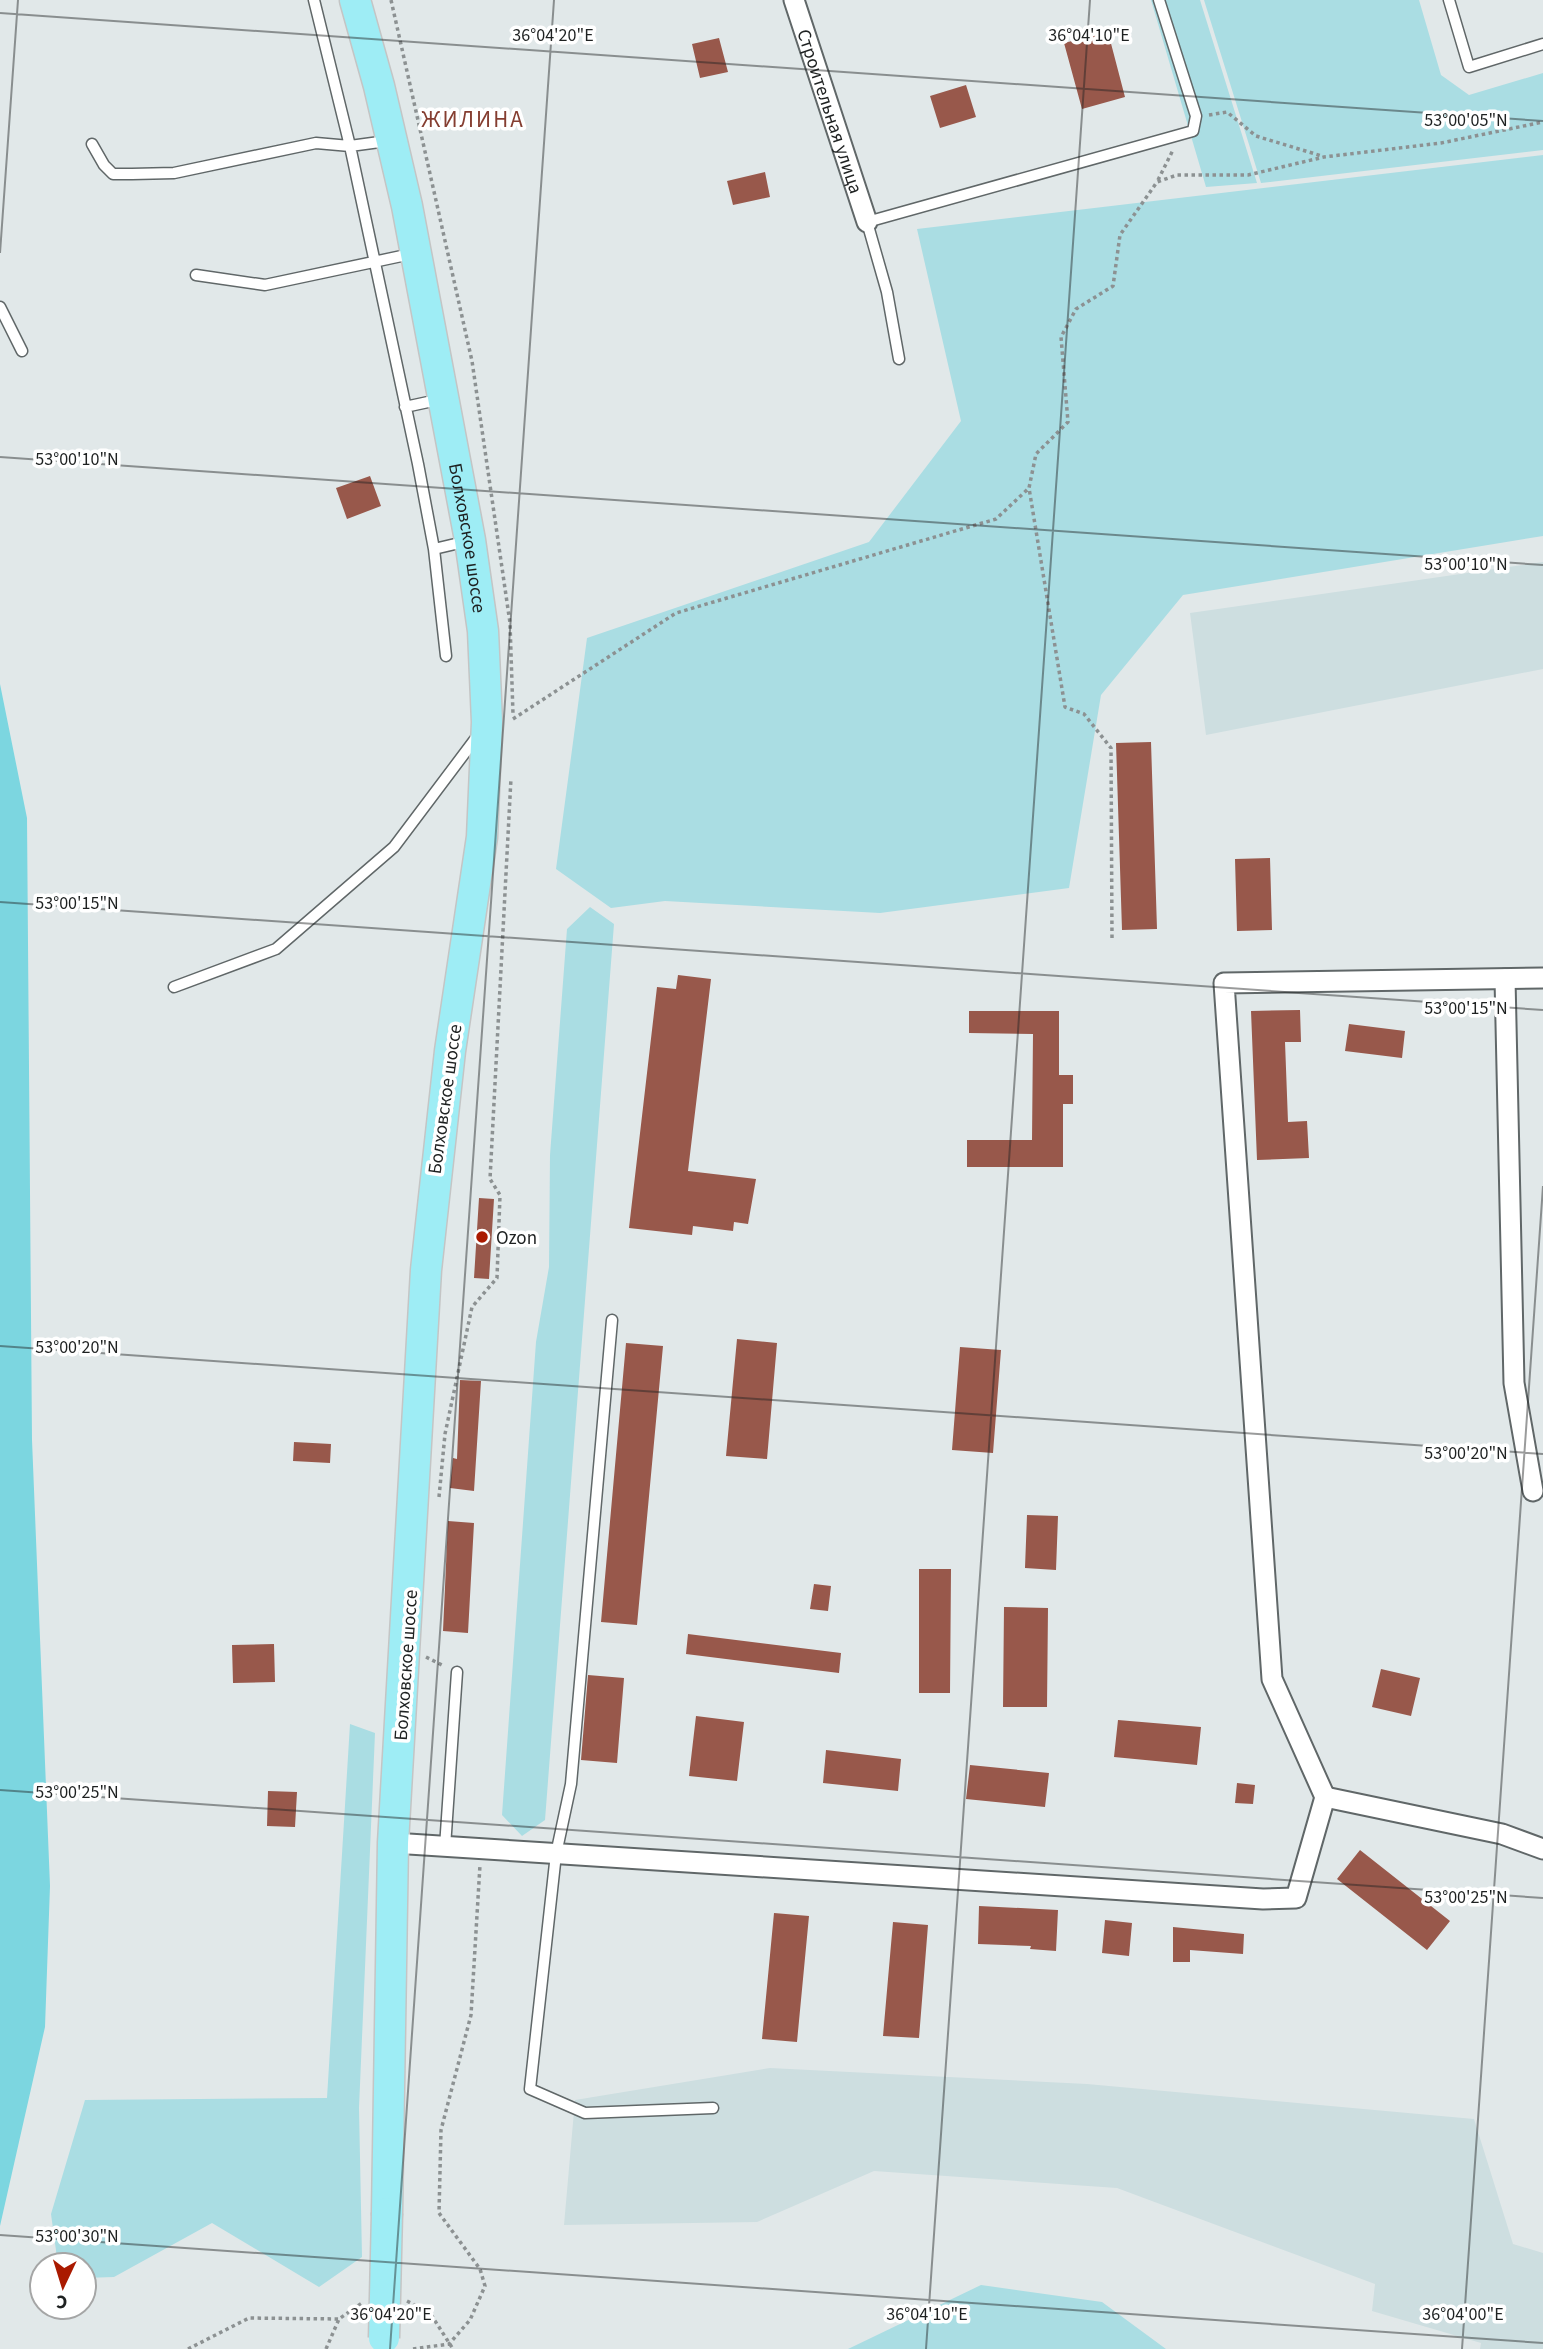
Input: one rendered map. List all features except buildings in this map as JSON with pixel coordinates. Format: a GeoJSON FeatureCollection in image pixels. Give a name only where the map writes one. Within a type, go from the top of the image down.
{"type":"FeatureCollection","features":[{"type":"Feature","properties":{"kind":"main road","name":"Болховское шоссе"},"geometry":{"type":"LineString","coordinates":[[355,0],[391,141],[415,253],[470,541],[500,721],[432,1192],[393,1843],[384,2343]]}},
{"type":"Feature","properties":{"kind":"street","name":"Строительная улица"},"geometry":{"type":"LineString","coordinates":[[794,0],[867,222]]}},
{"type":"Feature","properties":{"kind":"street"},"geometry":{"type":"LineString","coordinates":[[393,1843],[1250,1898],[1296,1898],[1325,1797],[1272,1679],[1224,983],[1543,978]]}},
{"type":"Feature","properties":{"kind":"street"},"geometry":{"type":"LineString","coordinates":[[1505,979],[1514,1382],[1533,1491]]}},
{"type":"Feature","properties":{"kind":"street"},"geometry":{"type":"LineString","coordinates":[[1325,1797],[1502,1834],[1543,1849]]}},
{"type":"Feature","properties":{"kind":"lane"},"geometry":{"type":"LineString","coordinates":[[314,0],[350,146],[434,548],[446,656]]}},
{"type":"Feature","properties":{"kind":"lane"},"geometry":{"type":"LineString","coordinates":[[899,359],[887,292],[867,222],[1180,137],[1193,131],[1196,117],[1159,0]]}},
{"type":"Feature","properties":{"kind":"lane"},"geometry":{"type":"LineString","coordinates":[[1449,0],[1469,67],[1543,44]]}},
{"type":"Feature","properties":{"kind":"lane"},"geometry":{"type":"LineString","coordinates":[[92,144],[104,165],[113,174],[132,174],[174,173],[316,143],[350,146],[391,141]]}},
{"type":"Feature","properties":{"kind":"lane"},"geometry":{"type":"LineString","coordinates":[[195,275],[264,285],[415,253]]}},
{"type":"Feature","properties":{"kind":"lane"},"geometry":{"type":"LineString","coordinates":[[0,307],[22,351]]}},
{"type":"Feature","properties":{"kind":"lane"},"geometry":{"type":"LineString","coordinates":[[405,407],[444,398]]}},
{"type":"Feature","properties":{"kind":"lane"},"geometry":{"type":"LineString","coordinates":[[434,548],[470,541]]}},
{"type":"Feature","properties":{"kind":"lane"},"geometry":{"type":"LineString","coordinates":[[174,987],[276,949],[394,847],[500,721]]}},
{"type":"Feature","properties":{"kind":"lane"},"geometry":{"type":"LineString","coordinates":[[612,1320],[571,1784],[556,1854],[530,2089],[585,2113],[713,2108]]}},
{"type":"Feature","properties":{"kind":"lane"},"geometry":{"type":"LineString","coordinates":[[445,1847],[457,1672]]}},
{"type":"Feature","properties":{"kind":"path"},"geometry":{"type":"LineString","coordinates":[[1196,117],[1227,112],[1256,136],[1324,157]]}},
{"type":"Feature","properties":{"kind":"path"},"geometry":{"type":"LineString","coordinates":[[1157,182],[1177,175],[1248,176],[1324,157],[1441,143],[1543,122]]}},
{"type":"Feature","properties":{"kind":"path"},"geometry":{"type":"LineString","coordinates":[[1112,938],[1111,748],[1084,714],[1065,708],[1029,488],[1036,454],[1068,422],[1061,337],[1076,309],[1113,286],[1120,235],[1157,182],[1180,137]]}},
{"type":"Feature","properties":{"kind":"path"},"geometry":{"type":"LineString","coordinates":[[500,721],[676,613],[996,519],[1029,488]]}},
{"type":"Feature","properties":{"kind":"path"},"geometry":{"type":"LineString","coordinates":[[439,1504],[445,1434],[472,1307]]}},
{"type":"Feature","properties":{"kind":"path"},"geometry":{"type":"LineString","coordinates":[[427,1643],[425,1657],[457,1672]]}},
{"type":"Feature","properties":{"kind":"path"},"geometry":{"type":"LineString","coordinates":[[413,2349],[449,2344],[470,2320],[485,2286],[480,2269],[439,2213],[441,2130],[471,2015],[481,1849]]}},
{"type":"Feature","properties":{"kind":"path"},"geometry":{"type":"LineString","coordinates":[[430,2313],[453,2349]]}},
{"type":"Feature","properties":{"kind":"path"},"geometry":{"type":"LineString","coordinates":[[188,2349],[249,2318],[339,2319],[326,2349]]}},
{"type":"Feature","properties":{"kind":"shaded area"},"geometry":{"type":"Polygon","coordinates":[[[1151,0],[1200,0],[1257,183],[1206,187],[1151,0]]]}},
{"type":"Feature","properties":{"kind":"shaded area"},"geometry":{"type":"Polygon","coordinates":[[[1204,0],[1419,0],[1441,75],[1469,95],[1543,73],[1543,150],[1261,183],[1204,0]]]}},
{"type":"Feature","properties":{"kind":"shaded area"},"geometry":{"type":"Polygon","coordinates":[[[1543,155],[1543,536],[1183,595],[1101,695],[1069,888],[880,913],[665,901],[611,908],[556,869],[587,638],[869,542],[961,421],[917,229],[1543,155]]]}},
{"type":"Feature","properties":{"kind":"shaded area"},"geometry":{"type":"Polygon","coordinates":[[[1543,562],[1543,669],[1206,735],[1190,613],[1543,562]]]}},
{"type":"Feature","properties":{"kind":"shaded area"},"geometry":{"type":"Polygon","coordinates":[[[0,684],[27,818],[32,1440],[50,1886],[45,2027],[0,2226],[0,684]]]}},
{"type":"Feature","properties":{"kind":"shaded area"},"geometry":{"type":"Polygon","coordinates":[[[590,907],[614,924],[545,1820],[522,1836],[502,1815],[536,1342],[549,1267],[550,1155],[567,929],[590,907]]]}},
{"type":"Feature","properties":{"kind":"shaded area"},"geometry":{"type":"Polygon","coordinates":[[[350,1724],[375,1733],[359,2108],[362,2257],[319,2287],[212,2223],[114,2277],[98,2278],[98,2251],[56,2251],[51,2214],[85,2100],[327,2098],[350,1724]]]}},
{"type":"Feature","properties":{"kind":"shaded area"},"geometry":{"type":"Polygon","coordinates":[[[770,2068],[1087,2084],[1474,2119],[1513,2244],[1543,2253],[1543,2349],[1480,2349],[1481,2343],[1372,2311],[1375,2284],[1117,2188],[874,2171],[757,2222],[564,2225],[575,2100],[770,2068]]]}},
{"type":"Feature","properties":{"kind":"shaded area"},"geometry":{"type":"Polygon","coordinates":[[[981,2285],[1102,2302],[1166,2349],[848,2349],[981,2285]]]}},
{"type":"Feature","properties":{"kind":"place","name":"Ozon"},"geometry":{"type":"Point","coordinates":[482,1237]}},
{"type":"Feature","properties":{"kind":"district","name":"ЖИЛИНА"},"geometry":{"type":"Point","coordinates":[473,119]}}]}
